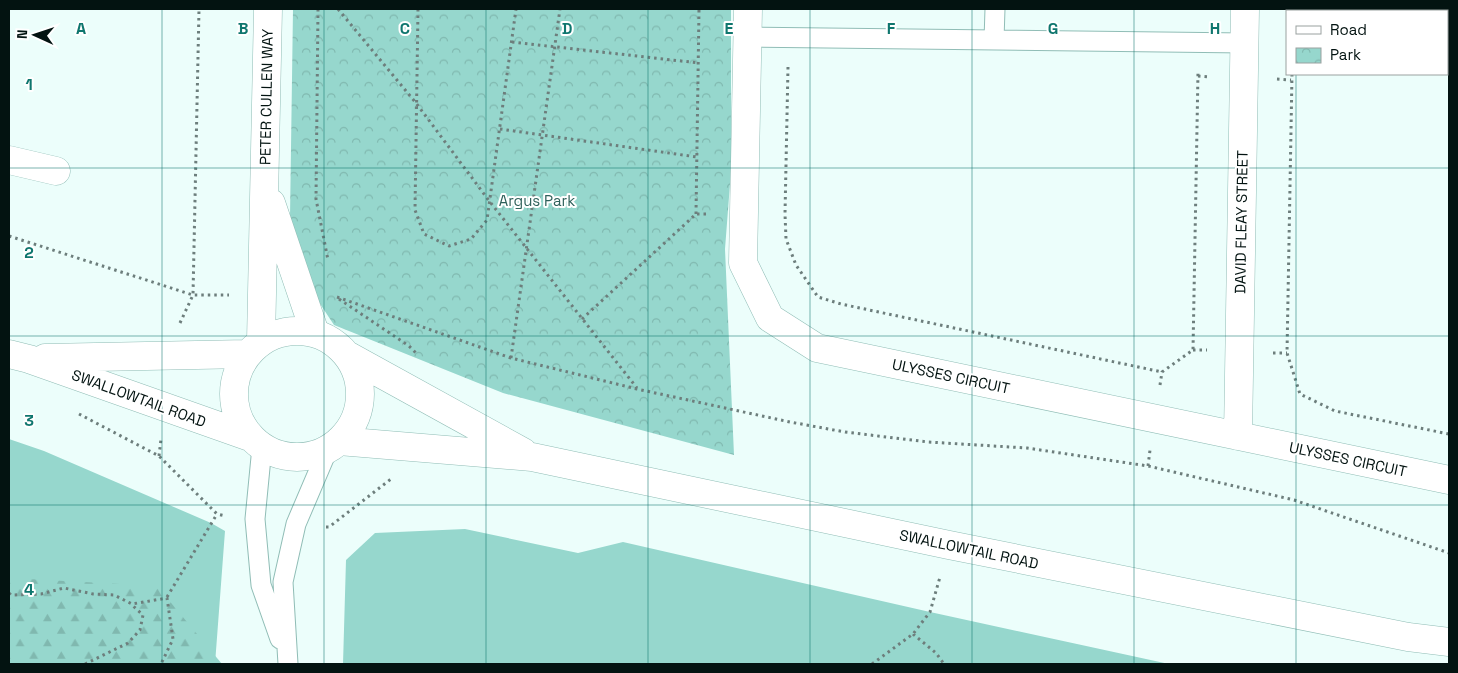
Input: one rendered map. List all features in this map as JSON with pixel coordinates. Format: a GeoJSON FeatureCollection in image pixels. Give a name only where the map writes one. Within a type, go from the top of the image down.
{"type":"FeatureCollection","features":[{"type":"Feature","properties":{"kind":"street","name":"PETER CULLEN WAY"},"geometry":{"type":"LineString","coordinates":[[254,348],[264,185],[268,9]]}},
{"type":"Feature","properties":{"kind":"street","name":"ULYSSES CIRCUIT"},"geometry":{"type":"LineString","coordinates":[[748,9],[743,263],[770,318],[817,348],[1449,480]]}},
{"type":"Feature","properties":{"kind":"street","name":"DAVID FLEAY STREET"},"geometry":{"type":"LineString","coordinates":[[1238,436],[1245,9]]}},
{"type":"Feature","properties":{"kind":"street"},"geometry":{"type":"LineString","coordinates":[[9,160],[56,170]]}},
{"type":"Feature","properties":{"kind":"street","name":"PETER CULLEN WAY"},"geometry":{"type":"LineString","coordinates":[[264,185],[315,333]]}},
{"type":"Feature","properties":{"kind":"street","name":"SWALLOWTAIL ROAD"},"geometry":{"type":"LineString","coordinates":[[19,356],[254,348],[274,334],[301,330],[315,333],[332,342],[347,355],[532,457]]}},
{"type":"Feature","properties":{"kind":"street"},"geometry":{"type":"LineString","coordinates":[[254,348],[238,370],[233,388],[234,405],[240,422],[256,442]]}},
{"type":"Feature","properties":{"kind":"street","name":"SWALLOWTAIL ROAD"},"geometry":{"type":"LineString","coordinates":[[19,356],[256,442],[278,455],[295,458],[312,456],[334,445],[349,429],[356,415],[360,399],[355,369],[347,355]]}},
{"type":"Feature","properties":{"kind":"street","name":"SWALLOWTAIL ROAD"},"geometry":{"type":"LineString","coordinates":[[334,445],[532,457],[949,545],[1408,637],[1449,642]]}},
{"type":"Feature","properties":{"kind":"street","name":"SWALLOWTAIL ROAD"},"geometry":{"type":"LineString","coordinates":[[1408,637],[1449,649]]}},
{"type":"Feature","properties":{"kind":"lane"},"geometry":{"type":"LineString","coordinates":[[994,40],[995,9]]}},
{"type":"Feature","properties":{"kind":"lane"},"geometry":{"type":"LineString","coordinates":[[747,37],[1245,43]]}},
{"type":"Feature","properties":{"kind":"lane"},"geometry":{"type":"LineString","coordinates":[[256,442],[255,519],[261,585],[288,663]]}},
{"type":"Feature","properties":{"kind":"lane"},"geometry":{"type":"LineString","coordinates":[[288,663],[282,582],[296,524],[334,445]]}},
{"type":"Feature","properties":{"kind":"path"},"geometry":{"type":"LineString","coordinates":[[176,329],[193,295],[199,9]]}},
{"type":"Feature","properties":{"kind":"path"},"geometry":{"type":"LineString","coordinates":[[318,9],[316,199],[329,265]]}},
{"type":"Feature","properties":{"kind":"path"},"geometry":{"type":"LineString","coordinates":[[338,9],[416,103],[490,202],[637,388]]}},
{"type":"Feature","properties":{"kind":"path"},"geometry":{"type":"LineString","coordinates":[[418,9],[415,210],[424,234],[448,246],[471,239],[487,220],[516,9]]}},
{"type":"Feature","properties":{"kind":"path"},"geometry":{"type":"LineString","coordinates":[[511,358],[560,9]]}},
{"type":"Feature","properties":{"kind":"path"},"geometry":{"type":"LineString","coordinates":[[582,319],[696,214],[699,9]]}},
{"type":"Feature","properties":{"kind":"path"},"geometry":{"type":"LineString","coordinates":[[788,38],[786,239],[796,265],[818,297],[841,304],[1162,372],[1193,350],[1198,42]]}},
{"type":"Feature","properties":{"kind":"path"},"geometry":{"type":"LineString","coordinates":[[512,42],[699,63]]}},
{"type":"Feature","properties":{"kind":"path"},"geometry":{"type":"LineString","coordinates":[[1292,75],[1287,353],[1300,394],[1335,411],[1449,434]]}},
{"type":"Feature","properties":{"kind":"path"},"geometry":{"type":"LineString","coordinates":[[500,129],[697,158]]}},
{"type":"Feature","properties":{"kind":"path"},"geometry":{"type":"LineString","coordinates":[[9,236],[193,295]]}},
{"type":"Feature","properties":{"kind":"path"},"geometry":{"type":"LineString","coordinates":[[420,357],[409,346],[332,295],[511,358],[637,388],[844,432],[928,442],[1027,448],[1148,466],[1294,500],[1449,553]]}},
{"type":"Feature","properties":{"kind":"path"},"geometry":{"type":"LineString","coordinates":[[70,410],[159,456]]}},
{"type":"Feature","properties":{"kind":"path"},"geometry":{"type":"LineString","coordinates":[[161,664],[172,639],[167,598],[217,514]]}},
{"type":"Feature","properties":{"kind":"path"},"geometry":{"type":"LineString","coordinates":[[872,664],[913,634],[930,612],[949,545]]}},
{"type":"Feature","properties":{"kind":"path"},"geometry":{"type":"LineString","coordinates":[[9,593],[11,595],[41,594],[64,588],[93,594],[114,595],[132,604],[143,614],[140,630],[128,643],[85,664]]}},
{"type":"Feature","properties":{"kind":"path"},"geometry":{"type":"LineString","coordinates":[[132,604],[167,598]]}},
{"type":"Feature","properties":{"kind":"path"},"geometry":{"type":"LineString","coordinates":[[913,634],[936,652],[944,664]]}},
{"type":"Feature","properties":{"kind":"green space","name":"Argus Park"},"geometry":{"type":"Polygon","coordinates":[[[293,9],[731,9],[731,171],[725,249],[734,455],[503,393],[334,325],[299,272],[290,217],[293,9]]]}},
{"type":"Feature","properties":{"kind":"green space"},"geometry":{"type":"Polygon","coordinates":[[[9,439],[44,451],[211,523],[225,531],[215,664],[9,664],[9,439]]]}},
{"type":"Feature","properties":{"kind":"green space"},"geometry":{"type":"Polygon","coordinates":[[[465,529],[578,553],[623,542],[1169,664],[343,664],[346,560],[375,533],[465,529]]]}},
{"type":"Feature","properties":{"kind":"green space"},"geometry":{"type":"Polygon","coordinates":[[[9,578],[157,586],[222,664],[9,664],[9,578]]]}}]}
